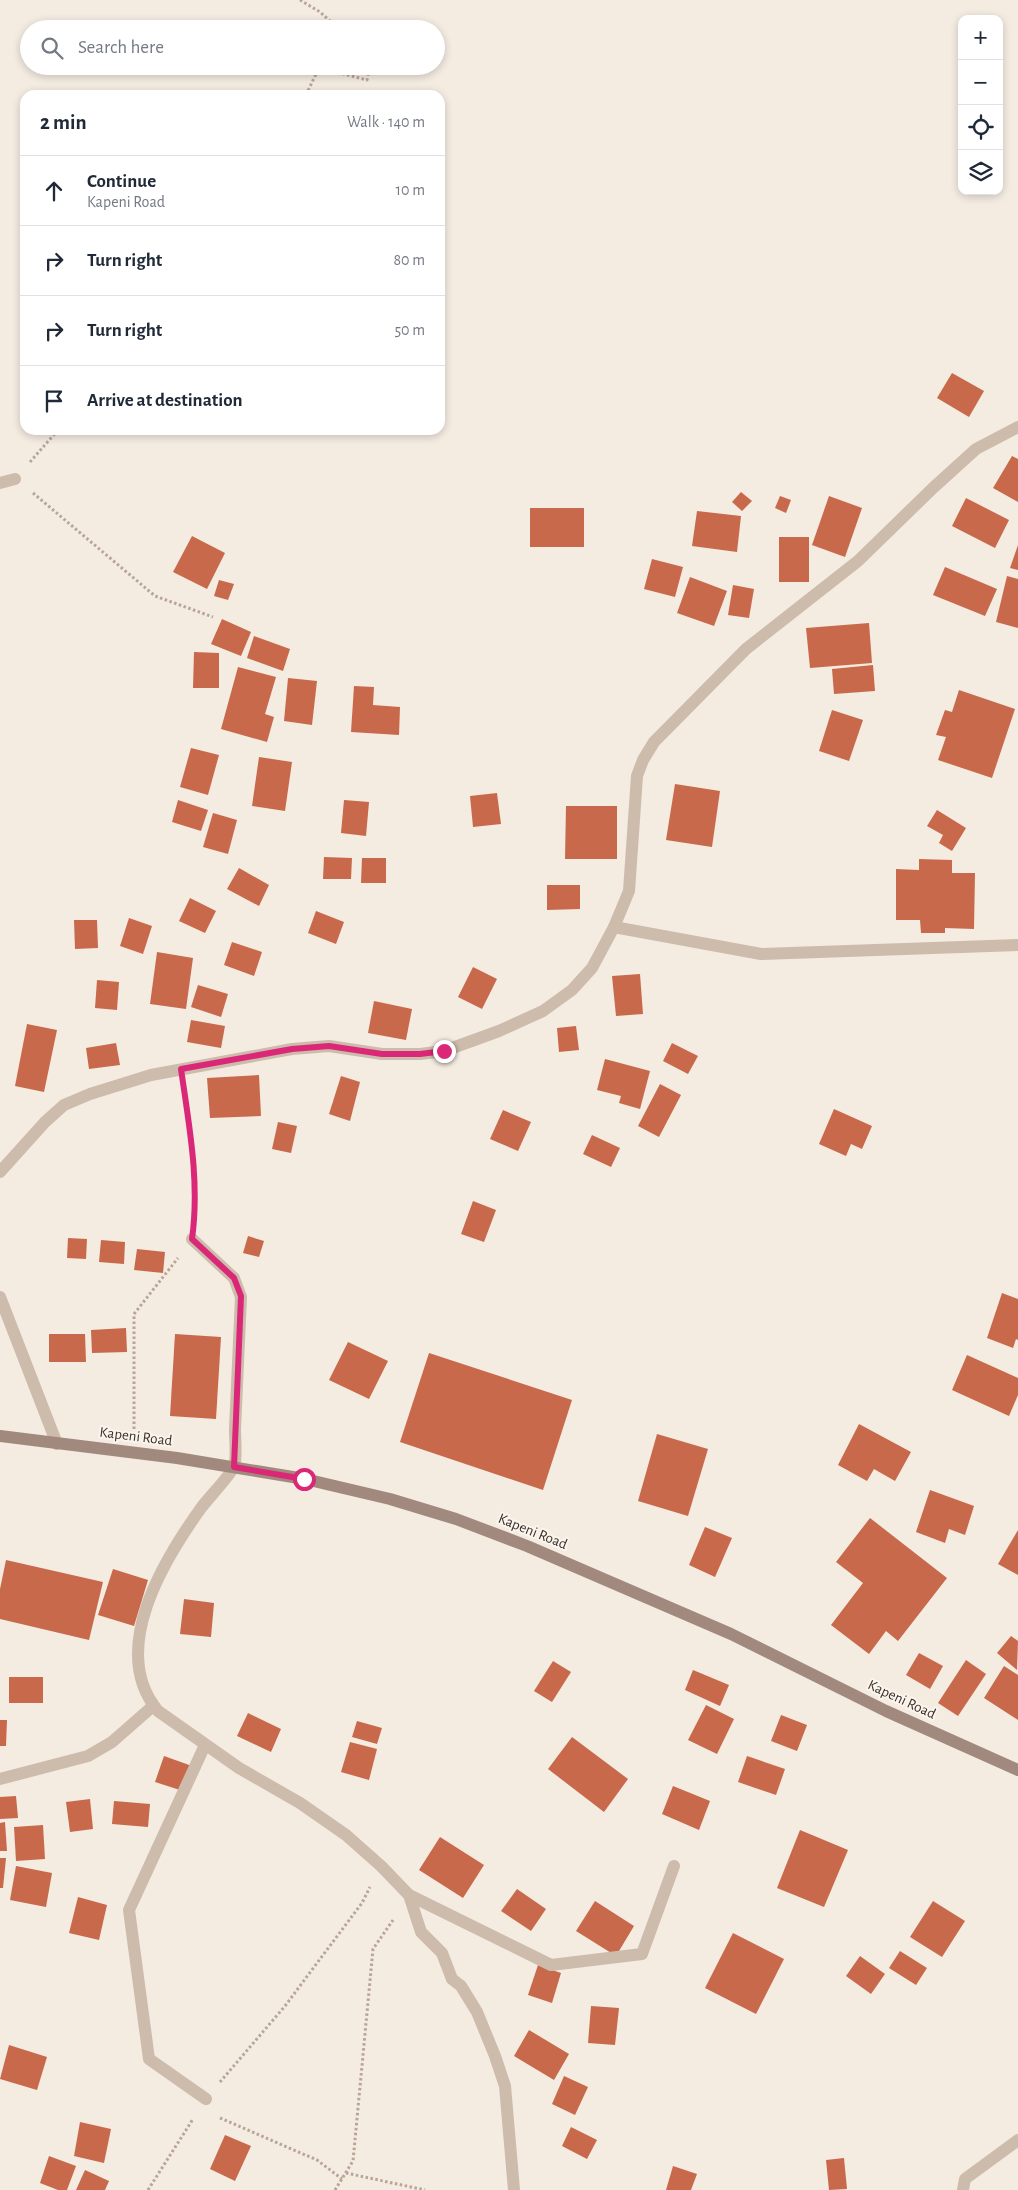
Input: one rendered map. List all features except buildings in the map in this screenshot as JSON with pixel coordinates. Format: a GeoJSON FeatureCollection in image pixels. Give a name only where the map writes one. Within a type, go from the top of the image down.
{"type":"FeatureCollection","features":[{"type":"Feature","properties":{"kind":"main road","name":"Kapeni Road"},"geometry":{"type":"LineString","coordinates":[[0,1436],[134,1452],[304,1479],[390,1499],[456,1519],[527,1546],[731,1634],[886,1711],[1018,1770]]}},
{"type":"Feature","properties":{"kind":"street"},"geometry":{"type":"LineString","coordinates":[[0,1172],[45,1122],[64,1106],[116,1086],[151,1075],[292,1049],[329,1046],[382,1054],[420,1054],[444,1051],[499,1031],[543,1011],[572,990],[592,968],[614,927],[629,891],[637,776],[643,760],[654,742],[746,649],[858,561],[976,449],[1018,427]]}},
{"type":"Feature","properties":{"kind":"street"},"geometry":{"type":"LineString","coordinates":[[0,483],[15,479]]}},
{"type":"Feature","properties":{"kind":"street"},"geometry":{"type":"LineString","coordinates":[[614,927],[761,954],[1018,945]]}},
{"type":"Feature","properties":{"kind":"street"},"geometry":{"type":"LineString","coordinates":[[192,1239],[234,1278],[241,1296],[234,1467],[188,1527],[151,1596],[140,1629],[137,1651],[142,1685],[154,1706],[173,1723],[205,1745],[300,1803],[346,1836],[381,1866],[409,1895],[551,1965],[642,1954],[674,1866]]}},
{"type":"Feature","properties":{"kind":"street"},"geometry":{"type":"LineString","coordinates":[[0,1297],[57,1444]]}},
{"type":"Feature","properties":{"kind":"street"},"geometry":{"type":"LineString","coordinates":[[0,1779],[88,1756],[100,1751],[154,1706]]}},
{"type":"Feature","properties":{"kind":"street"},"geometry":{"type":"LineString","coordinates":[[203,2104],[149,2060],[129,1910],[205,1745]]}},
{"type":"Feature","properties":{"kind":"street"},"geometry":{"type":"LineString","coordinates":[[409,1895],[421,1932],[442,1953],[452,1979],[461,1986],[477,2012],[506,2086],[514,2190]]}},
{"type":"Feature","properties":{"kind":"street"},"geometry":{"type":"LineString","coordinates":[[963,2190],[965,2178],[1018,2140]]}},
{"type":"Feature","properties":{"kind":"path"},"geometry":{"type":"LineString","coordinates":[[300,0],[329,20]]}},
{"type":"Feature","properties":{"kind":"path"},"geometry":{"type":"LineString","coordinates":[[308,90],[316,75]]}},
{"type":"Feature","properties":{"kind":"path"},"geometry":{"type":"LineString","coordinates":[[348,75],[367,80],[368,75]]}},
{"type":"Feature","properties":{"kind":"path"},"geometry":{"type":"LineString","coordinates":[[54,435],[15,479],[155,596],[213,617]]}},
{"type":"Feature","properties":{"kind":"path"},"geometry":{"type":"LineString","coordinates":[[134,1452],[134,1314],[192,1239],[196,1209],[192,1152],[181,1069]]}},
{"type":"Feature","properties":{"kind":"path"},"geometry":{"type":"LineString","coordinates":[[148,2190],[203,2104],[291,1998],[362,1903],[381,1866]]}},
{"type":"Feature","properties":{"kind":"path"},"geometry":{"type":"LineString","coordinates":[[335,2190],[353,2161],[373,1949],[409,1895]]}},
{"type":"Feature","properties":{"kind":"path"},"geometry":{"type":"LineString","coordinates":[[203,2104],[317,2160],[342,2179]]}},
{"type":"Feature","properties":{"kind":"path"},"geometry":{"type":"LineString","coordinates":[[346,2173],[424,2190]]}},
{"type":"Feature","properties":{"kind":"route"},"geometry":{"type":"LineString","coordinates":[[304,1479],[234,1467],[241,1296],[234,1278],[192,1239],[196,1209],[192,1152],[181,1069],[292,1049],[329,1046],[382,1054],[420,1054],[444,1051]]}}]}
